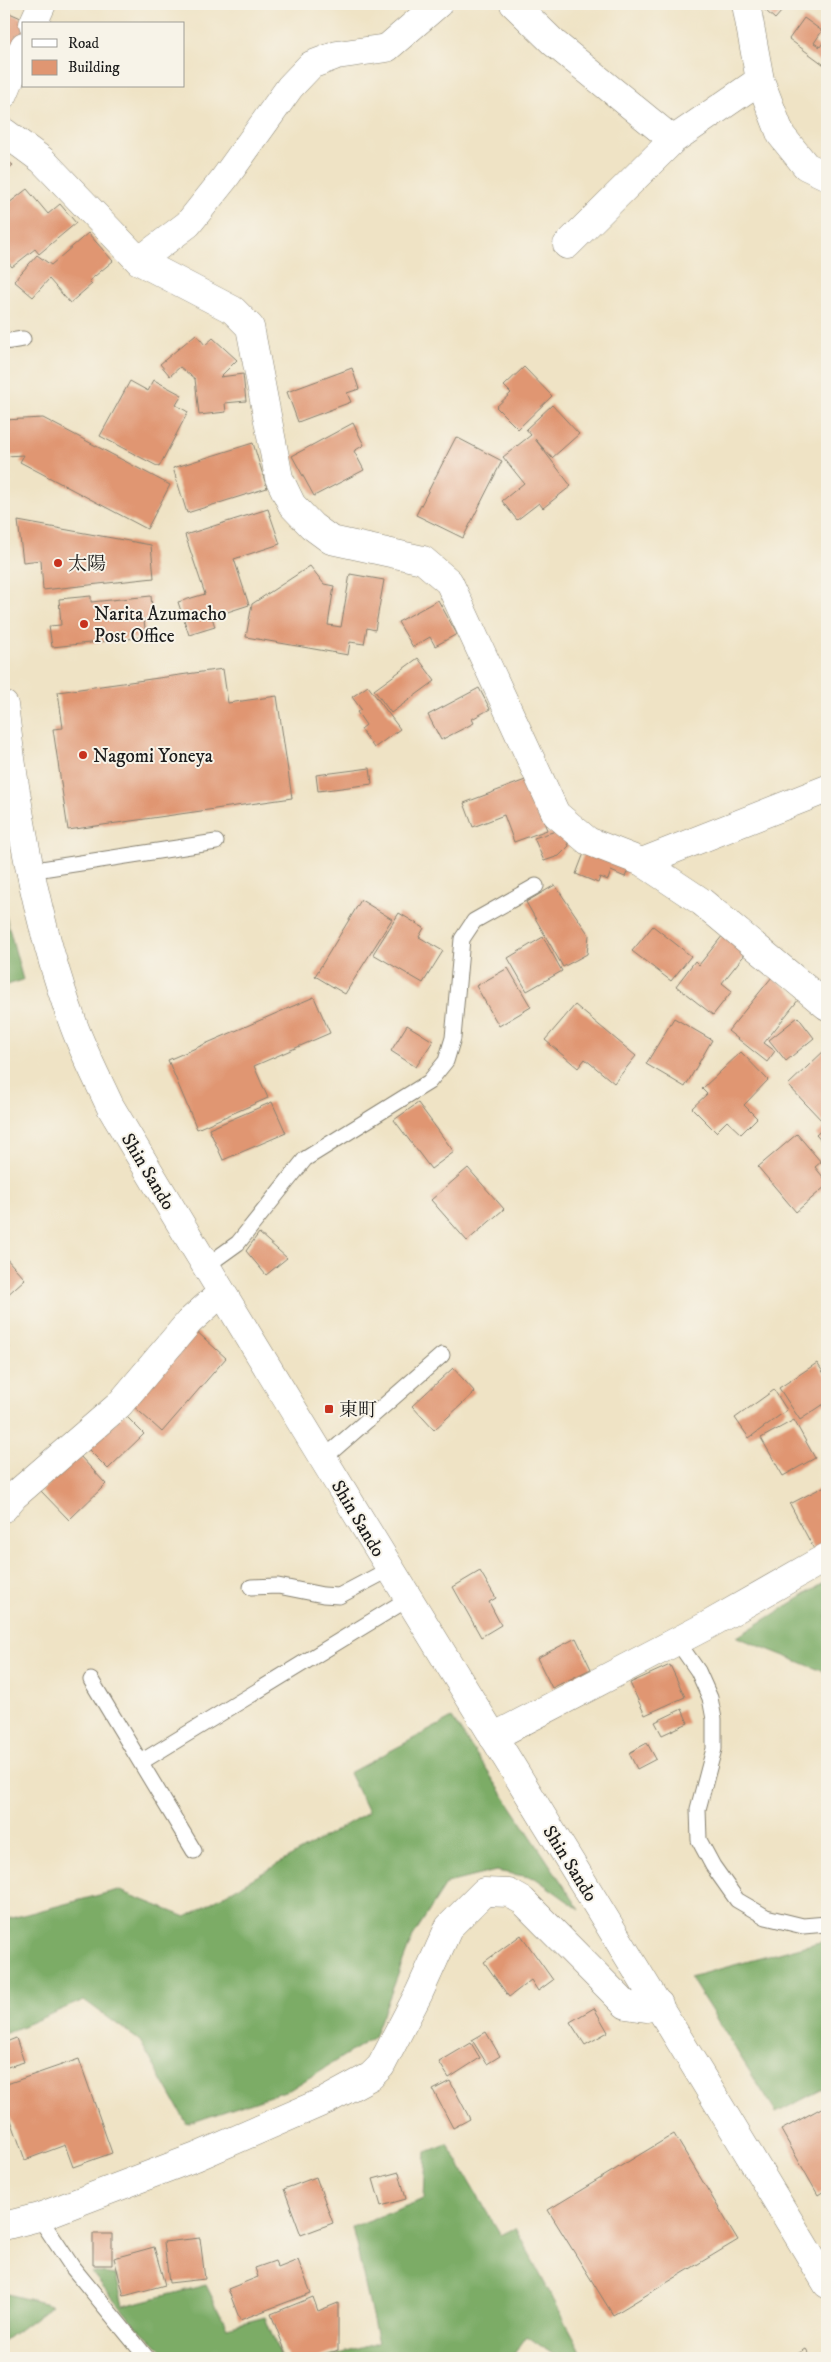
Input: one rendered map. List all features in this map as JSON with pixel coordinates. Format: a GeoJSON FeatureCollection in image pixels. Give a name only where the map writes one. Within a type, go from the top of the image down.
{"type":"FeatureCollection","features":[{"type":"Feature","properties":{"kind":"street"},"geometry":{"type":"LineString","coordinates":[[34,22],[42,4]]}},
{"type":"Feature","properties":{"kind":"street"},"geometry":{"type":"LineString","coordinates":[[139,261],[188,224],[224,179],[290,87],[311,65],[337,55],[387,48],[438,4]]}},
{"type":"Feature","properties":{"kind":"street"},"geometry":{"type":"LineString","coordinates":[[514,4],[554,43],[672,140]]}},
{"type":"Feature","properties":{"kind":"street"},"geometry":{"type":"LineString","coordinates":[[746,4],[760,80],[781,135],[806,166],[827,176]]}},
{"type":"Feature","properties":{"kind":"street"},"geometry":{"type":"LineString","coordinates":[[4,94],[22,51]]}},
{"type":"Feature","properties":{"kind":"street"},"geometry":{"type":"LineString","coordinates":[[567,245],[672,140],[760,80]]}},
{"type":"Feature","properties":{"kind":"street"},"geometry":{"type":"LineString","coordinates":[[4,132],[42,160],[139,261],[233,310],[250,327],[279,478],[292,505],[312,526],[331,540],[423,560],[449,582],[556,814],[588,841],[642,862],[702,902],[827,1006]]}},
{"type":"Feature","properties":{"kind":"street","name":"Shin Sando"},"geometry":{"type":"LineString","coordinates":[[4,705],[12,774],[29,871],[51,953],[75,1027],[110,1106],[492,1737],[660,2004],[827,2284]]}},
{"type":"Feature","properties":{"kind":"street"},"geometry":{"type":"LineString","coordinates":[[642,862],[827,789]]}},
{"type":"Feature","properties":{"kind":"street"},"geometry":{"type":"LineString","coordinates":[[4,1508],[14,1496],[119,1405],[190,1322],[222,1292]]}},
{"type":"Feature","properties":{"kind":"street"},"geometry":{"type":"LineString","coordinates":[[492,1737],[677,1642],[827,1556]]}},
{"type":"Feature","properties":{"kind":"street"},"geometry":{"type":"LineString","coordinates":[[4,2226],[39,2218],[196,2156],[327,2100],[371,2076],[381,2066],[419,1993],[449,1927],[484,1892],[509,1893],[523,1901],[626,2005],[646,2008],[660,2004]]}},
{"type":"Feature","properties":{"kind":"lane"},"geometry":{"type":"LineString","coordinates":[[4,342],[23,339]]}},
{"type":"Feature","properties":{"kind":"lane"},"geometry":{"type":"LineString","coordinates":[[29,871],[216,842]]}},
{"type":"Feature","properties":{"kind":"lane"},"geometry":{"type":"LineString","coordinates":[[206,1266],[238,1243],[305,1159],[429,1082],[446,1061],[453,1038],[462,939],[474,921],[536,886]]}},
{"type":"Feature","properties":{"kind":"lane"},"geometry":{"type":"LineString","coordinates":[[323,1459],[442,1354]]}},
{"type":"Feature","properties":{"kind":"lane"},"geometry":{"type":"LineString","coordinates":[[251,1587],[278,1586],[323,1595],[339,1596],[390,1569]]}},
{"type":"Feature","properties":{"kind":"lane"},"geometry":{"type":"LineString","coordinates":[[141,1762],[408,1599]]}},
{"type":"Feature","properties":{"kind":"lane"},"geometry":{"type":"LineString","coordinates":[[677,1642],[698,1671],[710,1698],[714,1719],[714,1749],[698,1809],[699,1840],[737,1900],[766,1917],[803,1926],[827,1924]]}},
{"type":"Feature","properties":{"kind":"lane"},"geometry":{"type":"LineString","coordinates":[[91,1680],[194,1852]]}},
{"type":"Feature","properties":{"kind":"lane"},"geometry":{"type":"LineString","coordinates":[[39,2218],[73,2268],[147,2358]]}},
{"type":"Feature","properties":{"kind":"green space"},"geometry":{"type":"Polygon","coordinates":[[[4,909],[23,980],[4,986],[4,909]]]}},
{"type":"Feature","properties":{"kind":"green space"},"geometry":{"type":"Polygon","coordinates":[[[827,1581],[827,1673],[737,1637],[827,1581]]]}},
{"type":"Feature","properties":{"kind":"green space"},"geometry":{"type":"Polygon","coordinates":[[[452,1718],[580,1910],[535,1878],[496,1871],[447,1883],[413,1936],[374,2037],[291,2089],[187,2124],[140,2041],[84,2000],[4,2034],[4,1920],[118,1890],[186,1917],[368,1812],[349,1773],[452,1718]]]}},
{"type":"Feature","properties":{"kind":"green space"},"geometry":{"type":"Polygon","coordinates":[[[827,1940],[827,2087],[776,2113],[690,1977],[827,1940]]]}},
{"type":"Feature","properties":{"kind":"green space"},"geometry":{"type":"Polygon","coordinates":[[[447,2144],[501,2235],[515,2228],[585,2358],[558,2358],[527,2336],[511,2358],[326,2358],[378,2343],[352,2227],[424,2199],[426,2152],[447,2144]]]}},
{"type":"Feature","properties":{"kind":"green space"},"geometry":{"type":"Polygon","coordinates":[[[91,2272],[116,2275],[123,2306],[206,2285],[227,2327],[265,2317],[281,2358],[170,2358],[135,2325],[91,2272]]]}},
{"type":"Feature","properties":{"kind":"green space"},"geometry":{"type":"Polygon","coordinates":[[[4,2293],[52,2305],[4,2341],[4,2293]]]}},
{"type":"Feature","properties":{"kind":"building"},"geometry":{"type":"Polygon","coordinates":[[[758,4],[788,4],[775,19],[758,4]]]}},
{"type":"Feature","properties":{"kind":"building"},"geometry":{"type":"Polygon","coordinates":[[[5,11],[30,22],[22,22],[22,39],[4,78],[5,11]]]}},
{"type":"Feature","properties":{"kind":"building"},"geometry":{"type":"Polygon","coordinates":[[[804,18],[822,31],[814,43],[820,47],[827,37],[827,67],[789,39],[804,18]]]}},
{"type":"Feature","properties":{"kind":"building"},"geometry":{"type":"Polygon","coordinates":[[[4,159],[13,165],[4,172],[4,159]]]}},
{"type":"Feature","properties":{"kind":"building"},"geometry":{"type":"Polygon","coordinates":[[[27,189],[48,214],[60,204],[76,223],[39,254],[35,249],[12,267],[4,257],[4,220],[8,217],[4,207],[27,189]]]}},
{"type":"Feature","properties":{"kind":"building"},"geometry":{"type":"Polygon","coordinates":[[[88,233],[113,261],[89,281],[92,284],[70,303],[49,279],[33,297],[14,281],[37,255],[51,265],[88,233]]]}},
{"type":"Feature","properties":{"kind":"building"},"geometry":{"type":"Polygon","coordinates":[[[196,334],[205,345],[213,338],[237,360],[220,377],[243,374],[246,401],[225,403],[226,412],[199,415],[195,379],[180,367],[170,376],[160,364],[196,334]]]}},
{"type":"Feature","properties":{"kind":"building"},"geometry":{"type":"Polygon","coordinates":[[[524,367],[552,396],[518,429],[496,407],[511,393],[504,386],[524,367]]]}},
{"type":"Feature","properties":{"kind":"building"},"geometry":{"type":"Polygon","coordinates":[[[352,368],[359,389],[347,393],[351,402],[298,422],[287,392],[352,368]]]}},
{"type":"Feature","properties":{"kind":"building"},"geometry":{"type":"Polygon","coordinates":[[[154,380],[182,395],[176,405],[188,412],[159,467],[100,436],[130,381],[148,391],[154,380]]]}},
{"type":"Feature","properties":{"kind":"building"},"geometry":{"type":"Polygon","coordinates":[[[552,405],[579,434],[552,458],[535,439],[571,486],[543,508],[539,503],[517,520],[502,501],[524,483],[503,457],[531,435],[526,429],[552,405]]]}},
{"type":"Feature","properties":{"kind":"building"},"geometry":{"type":"Polygon","coordinates":[[[43,418],[170,485],[147,529],[20,462],[24,455],[5,456],[4,420],[43,418]]]}},
{"type":"Feature","properties":{"kind":"building"},"geometry":{"type":"Polygon","coordinates":[[[353,423],[364,445],[354,451],[364,470],[314,496],[292,456],[353,423]]]}},
{"type":"Feature","properties":{"kind":"building"},"geometry":{"type":"Polygon","coordinates":[[[456,437],[502,461],[463,538],[416,515],[456,437]]]}},
{"type":"Feature","properties":{"kind":"building"},"geometry":{"type":"Polygon","coordinates":[[[253,443],[267,488],[187,513],[173,468],[253,443]]]}},
{"type":"Feature","properties":{"kind":"building"},"geometry":{"type":"Polygon","coordinates":[[[268,509],[280,544],[234,559],[249,605],[212,617],[215,627],[189,635],[178,602],[205,594],[185,535],[268,509]]]}},
{"type":"Feature","properties":{"kind":"building"},"geometry":{"type":"Polygon","coordinates":[[[18,521],[151,545],[154,578],[43,590],[41,560],[23,562],[18,521]]]}},
{"type":"Feature","properties":{"kind":"building"},"geometry":{"type":"Polygon","coordinates":[[[310,566],[324,584],[334,586],[328,625],[341,627],[350,574],[384,580],[375,630],[367,628],[364,644],[350,642],[348,655],[246,637],[252,604],[310,566]]]}},
{"type":"Feature","properties":{"kind":"building"},"geometry":{"type":"Polygon","coordinates":[[[91,596],[91,602],[151,596],[153,619],[144,620],[146,637],[52,647],[49,626],[61,625],[59,599],[91,596]]]}},
{"type":"Feature","properties":{"kind":"building"},"geometry":{"type":"Polygon","coordinates":[[[438,600],[457,634],[435,646],[430,637],[413,647],[398,622],[438,600]]]}},
{"type":"Feature","properties":{"kind":"building"},"geometry":{"type":"Polygon","coordinates":[[[418,658],[435,681],[391,713],[374,690],[418,658]]]}},
{"type":"Feature","properties":{"kind":"building"},"geometry":{"type":"Polygon","coordinates":[[[223,669],[228,703],[277,696],[292,798],[68,830],[53,729],[63,728],[58,692],[223,669]]]}},
{"type":"Feature","properties":{"kind":"building"},"geometry":{"type":"Polygon","coordinates":[[[368,686],[400,729],[374,748],[361,729],[366,725],[357,712],[361,709],[352,697],[368,686]]]}},
{"type":"Feature","properties":{"kind":"building"},"geometry":{"type":"Polygon","coordinates":[[[479,688],[490,709],[472,719],[474,723],[441,740],[428,715],[479,688]]]}},
{"type":"Feature","properties":{"kind":"building"},"geometry":{"type":"Polygon","coordinates":[[[370,768],[372,784],[318,791],[316,775],[370,768]]]}},
{"type":"Feature","properties":{"kind":"building"},"geometry":{"type":"Polygon","coordinates":[[[528,779],[547,830],[514,842],[504,815],[473,827],[464,803],[528,779]]]}},
{"type":"Feature","properties":{"kind":"building"},"geometry":{"type":"Polygon","coordinates":[[[562,829],[569,846],[559,856],[544,861],[534,838],[562,829]]]}},
{"type":"Feature","properties":{"kind":"building"},"geometry":{"type":"Polygon","coordinates":[[[586,848],[630,866],[625,877],[611,871],[608,880],[600,877],[598,883],[576,874],[586,848]]]}},
{"type":"Feature","properties":{"kind":"building"},"geometry":{"type":"Polygon","coordinates":[[[555,885],[589,935],[587,954],[563,967],[526,902],[555,885]]]}},
{"type":"Feature","properties":{"kind":"building"},"geometry":{"type":"Polygon","coordinates":[[[361,900],[392,919],[345,994],[315,976],[361,900]]]}},
{"type":"Feature","properties":{"kind":"building"},"geometry":{"type":"Polygon","coordinates":[[[399,913],[424,928],[419,937],[443,951],[423,983],[373,954],[399,913]]]}},
{"type":"Feature","properties":{"kind":"building"},"geometry":{"type":"Polygon","coordinates":[[[653,926],[691,956],[671,981],[632,951],[653,926]]]}},
{"type":"Feature","properties":{"kind":"building"},"geometry":{"type":"Polygon","coordinates":[[[723,935],[746,953],[722,983],[732,991],[713,1015],[676,986],[695,961],[699,965],[723,935]]]}},
{"type":"Feature","properties":{"kind":"building"},"geometry":{"type":"Polygon","coordinates":[[[543,937],[562,971],[527,991],[508,958],[543,937]]]}},
{"type":"Feature","properties":{"kind":"building"},"geometry":{"type":"Polygon","coordinates":[[[508,968],[531,1007],[499,1026],[476,986],[508,968]]]}},
{"type":"Feature","properties":{"kind":"building"},"geometry":{"type":"Polygon","coordinates":[[[772,977],[799,999],[764,1043],[775,1051],[767,1062],[728,1031],[772,977]]]}},
{"type":"Feature","properties":{"kind":"building"},"geometry":{"type":"Polygon","coordinates":[[[314,997],[330,1033],[254,1066],[268,1098],[197,1129],[168,1060],[314,997]]]}},
{"type":"Feature","properties":{"kind":"building"},"geometry":{"type":"Polygon","coordinates":[[[575,1005],[636,1056],[614,1083],[585,1059],[578,1068],[545,1040],[575,1005]]]}},
{"type":"Feature","properties":{"kind":"building"},"geometry":{"type":"Polygon","coordinates":[[[798,1017],[814,1038],[786,1061],[769,1040],[798,1017]]]}},
{"type":"Feature","properties":{"kind":"building"},"geometry":{"type":"Polygon","coordinates":[[[674,1018],[712,1040],[685,1087],[646,1064],[674,1018]]]}},
{"type":"Feature","properties":{"kind":"building"},"geometry":{"type":"Polygon","coordinates":[[[407,1025],[433,1041],[416,1067],[391,1051],[407,1025]]]}},
{"type":"Feature","properties":{"kind":"building"},"geometry":{"type":"Polygon","coordinates":[[[827,1048],[827,1120],[824,1123],[788,1085],[827,1048]]]}},
{"type":"Feature","properties":{"kind":"building"},"geometry":{"type":"Polygon","coordinates":[[[741,1052],[768,1080],[744,1105],[757,1118],[741,1134],[727,1121],[716,1132],[692,1108],[707,1094],[702,1089],[741,1052]]]}},
{"type":"Feature","properties":{"kind":"building"},"geometry":{"type":"Polygon","coordinates":[[[272,1102],[286,1133],[223,1160],[209,1129],[272,1102]]]}},
{"type":"Feature","properties":{"kind":"building"},"geometry":{"type":"Polygon","coordinates":[[[418,1103],[454,1152],[431,1169],[394,1120],[418,1103]]]}},
{"type":"Feature","properties":{"kind":"building"},"geometry":{"type":"Polygon","coordinates":[[[827,1125],[827,1147],[816,1135],[827,1125]]]}},
{"type":"Feature","properties":{"kind":"building"},"geometry":{"type":"Polygon","coordinates":[[[797,1134],[821,1162],[815,1167],[827,1182],[827,1185],[796,1212],[758,1167],[797,1134]]]}},
{"type":"Feature","properties":{"kind":"building"},"geometry":{"type":"Polygon","coordinates":[[[468,1168],[504,1209],[467,1241],[431,1200],[468,1168]]]}},
{"type":"Feature","properties":{"kind":"building"},"geometry":{"type":"Polygon","coordinates":[[[259,1233],[287,1258],[266,1275],[246,1251],[259,1233]]]}},
{"type":"Feature","properties":{"kind":"building"},"geometry":{"type":"Polygon","coordinates":[[[4,1256],[25,1279],[4,1298],[4,1256]]]}},
{"type":"Feature","properties":{"kind":"building"},"geometry":{"type":"Polygon","coordinates":[[[195,1330],[226,1358],[162,1432],[130,1403],[195,1330]]]}},
{"type":"Feature","properties":{"kind":"building"},"geometry":{"type":"Polygon","coordinates":[[[4,1337],[10,1348],[4,1352],[4,1337]]]}},
{"type":"Feature","properties":{"kind":"building"},"geometry":{"type":"Polygon","coordinates":[[[817,1363],[827,1378],[827,1402],[800,1420],[779,1388],[817,1363]]]}},
{"type":"Feature","properties":{"kind":"building"},"geometry":{"type":"Polygon","coordinates":[[[453,1368],[475,1392],[434,1430],[412,1406],[453,1368]]]}},
{"type":"Feature","properties":{"kind":"building"},"geometry":{"type":"Polygon","coordinates":[[[774,1390],[787,1410],[749,1438],[735,1418],[774,1390]]]}},
{"type":"Feature","properties":{"kind":"building"},"geometry":{"type":"Polygon","coordinates":[[[124,1414],[144,1434],[108,1469],[88,1449],[124,1414]]]}},
{"type":"Feature","properties":{"kind":"building"},"geometry":{"type":"Polygon","coordinates":[[[794,1420],[815,1458],[783,1476],[761,1438],[794,1420]]]}},
{"type":"Feature","properties":{"kind":"building"},"geometry":{"type":"Polygon","coordinates":[[[79,1455],[106,1484],[69,1520],[41,1491],[79,1455]]]}},
{"type":"Feature","properties":{"kind":"building"},"geometry":{"type":"Polygon","coordinates":[[[827,1485],[827,1543],[814,1549],[790,1504],[827,1485]]]}},
{"type":"Feature","properties":{"kind":"building"},"geometry":{"type":"Polygon","coordinates":[[[480,1571],[496,1598],[489,1602],[501,1625],[481,1637],[453,1587],[480,1571]]]}},
{"type":"Feature","properties":{"kind":"building"},"geometry":{"type":"Polygon","coordinates":[[[576,1638],[591,1669],[552,1688],[537,1658],[576,1638]]]}},
{"type":"Feature","properties":{"kind":"building"},"geometry":{"type":"Polygon","coordinates":[[[670,1665],[685,1697],[645,1715],[630,1683],[670,1665]]]}},
{"type":"Feature","properties":{"kind":"building"},"geometry":{"type":"Polygon","coordinates":[[[682,1709],[688,1723],[662,1735],[655,1722],[682,1709]]]}},
{"type":"Feature","properties":{"kind":"building"},"geometry":{"type":"Polygon","coordinates":[[[647,1743],[656,1759],[637,1769],[629,1753],[647,1743]]]}},
{"type":"Feature","properties":{"kind":"building"},"geometry":{"type":"Polygon","coordinates":[[[521,1935],[553,1980],[538,1991],[531,1980],[509,1997],[484,1962],[521,1935]]]}},
{"type":"Feature","properties":{"kind":"building"},"geometry":{"type":"Polygon","coordinates":[[[594,2008],[608,2032],[585,2045],[570,2022],[594,2008]]]}},
{"type":"Feature","properties":{"kind":"building"},"geometry":{"type":"Polygon","coordinates":[[[486,2032],[500,2056],[487,2064],[472,2040],[486,2032]]]}},
{"type":"Feature","properties":{"kind":"building"},"geometry":{"type":"Polygon","coordinates":[[[16,2038],[24,2062],[4,2068],[4,2043],[16,2038]]]}},
{"type":"Feature","properties":{"kind":"building"},"geometry":{"type":"Polygon","coordinates":[[[471,2043],[480,2058],[449,2078],[439,2062],[471,2043]]]}},
{"type":"Feature","properties":{"kind":"building"},"geometry":{"type":"Polygon","coordinates":[[[79,2059],[112,2153],[73,2167],[65,2145],[25,2160],[4,2100],[4,2085],[79,2059]]]}},
{"type":"Feature","properties":{"kind":"building"},"geometry":{"type":"Polygon","coordinates":[[[450,2081],[470,2119],[453,2128],[433,2090],[450,2081]]]}},
{"type":"Feature","properties":{"kind":"building"},"geometry":{"type":"Polygon","coordinates":[[[827,2105],[827,2189],[818,2195],[781,2130],[827,2105]]]}},
{"type":"Feature","properties":{"kind":"building"},"geometry":{"type":"Polygon","coordinates":[[[674,2134],[738,2240],[613,2315],[548,2210],[674,2134]]]}},
{"type":"Feature","properties":{"kind":"building"},"geometry":{"type":"Polygon","coordinates":[[[399,2172],[406,2199],[381,2206],[373,2179],[399,2172]]]}},
{"type":"Feature","properties":{"kind":"building"},"geometry":{"type":"Polygon","coordinates":[[[316,2177],[333,2223],[301,2235],[284,2189],[316,2177]]]}},
{"type":"Feature","properties":{"kind":"building"},"geometry":{"type":"Polygon","coordinates":[[[93,2234],[112,2234],[112,2265],[93,2265],[93,2234]]]}},
{"type":"Feature","properties":{"kind":"building"},"geometry":{"type":"Polygon","coordinates":[[[200,2238],[205,2279],[169,2283],[164,2242],[200,2238]]]}},
{"type":"Feature","properties":{"kind":"building"},"geometry":{"type":"Polygon","coordinates":[[[154,2247],[165,2285],[124,2296],[114,2258],[154,2247]]]}},
{"type":"Feature","properties":{"kind":"building"},"geometry":{"type":"Polygon","coordinates":[[[298,2260],[311,2293],[240,2320],[228,2289],[258,2277],[255,2268],[275,2261],[278,2268],[298,2260]]]}},
{"type":"Feature","properties":{"kind":"building"},"geometry":{"type":"Polygon","coordinates":[[[313,2297],[318,2311],[338,2303],[338,2350],[318,2358],[288,2358],[271,2314],[313,2297]]]}},
{"type":"Feature","properties":{"kind":"building"},"geometry":{"type":"Polygon","coordinates":[[[806,2349],[812,2358],[790,2358],[806,2349]]]}},
{"type":"Feature","properties":{"kind":"place","name":"太陽"},"geometry":{"type":"Point","coordinates":[58,563]}},
{"type":"Feature","properties":{"kind":"place","name":"Narita Azumacho Post Office"},"geometry":{"type":"Point","coordinates":[84,624]}},
{"type":"Feature","properties":{"kind":"place","name":"Nagomi Yoneya"},"geometry":{"type":"Point","coordinates":[83,755]}},
{"type":"Feature","properties":{"kind":"place","name":"東町"},"geometry":{"type":"Point","coordinates":[329,1409]}}]}
